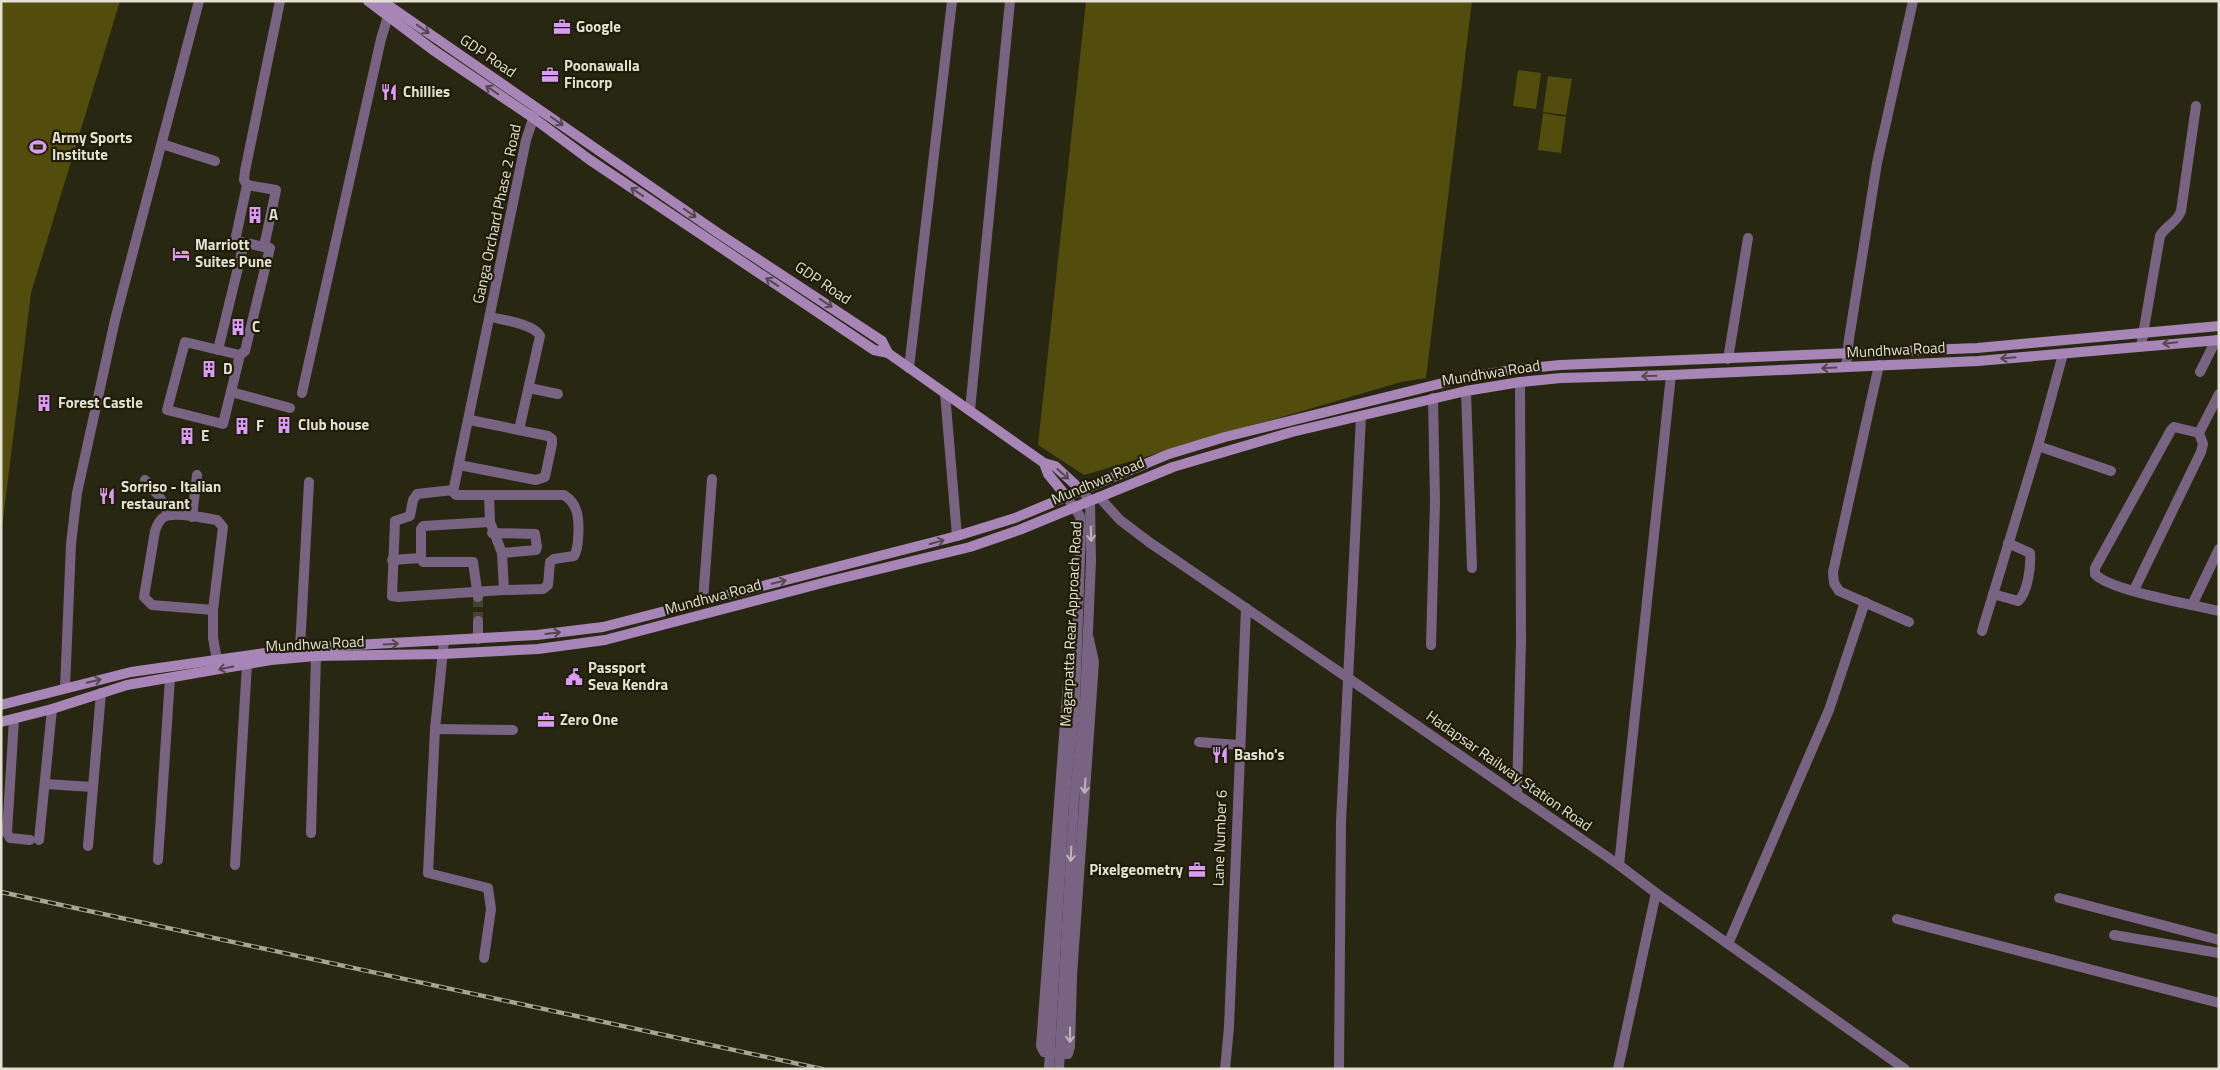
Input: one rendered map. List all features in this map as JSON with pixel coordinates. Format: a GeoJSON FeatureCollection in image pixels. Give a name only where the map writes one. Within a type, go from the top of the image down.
{"type":"FeatureCollection","features":[{"type":"Feature","properties":{"kind":"main road","name":"GDP Road"},"geometry":{"type":"LineString","coordinates":[[368,1],[433,50],[590,160],[874,350],[888,353]]}},
{"type":"Feature","properties":{"kind":"main road","name":"GDP Road"},"geometry":{"type":"LineString","coordinates":[[382,1],[718,233],[882,341],[888,353]]}},
{"type":"Feature","properties":{"kind":"main road","name":"Mundhwa Road"},"geometry":{"type":"LineString","coordinates":[[5,715],[47,693],[131,672],[300,648],[537,635],[603,627],[957,536],[1015,518],[1169,454],[1225,437],[1454,380],[1518,369],[1552,366],[1977,348],[2219,326]]}},
{"type":"Feature","properties":{"kind":"main road"},"geometry":{"type":"LineString","coordinates":[[2190,329],[2190,342]]}},
{"type":"Feature","properties":{"kind":"main road","name":"Mundhwa Road"},"geometry":{"type":"LineString","coordinates":[[5,715],[52,709],[128,685],[248,664],[316,656],[443,654],[538,649],[605,640],[830,581],[970,547],[1019,530],[1173,467],[1229,449],[1433,398],[1520,382],[1561,378],[1879,366],[2063,354],[2217,340]]}},
{"type":"Feature","properties":{"kind":"main road"},"geometry":{"type":"LineString","coordinates":[[888,353],[1044,462],[1055,466],[1081,490]]}},
{"type":"Feature","properties":{"kind":"main road"},"geometry":{"type":"LineString","coordinates":[[1454,380],[1462,392]]}},
{"type":"Feature","properties":{"kind":"main road","name":"Magarpatta Rear Approach Road"},"geometry":{"type":"LineString","coordinates":[[1044,462],[1048,474],[1066,496]]}},
{"type":"Feature","properties":{"kind":"main road"},"geometry":{"type":"LineString","coordinates":[[876,558],[880,570]]}},
{"type":"Feature","properties":{"kind":"main road"},"geometry":{"type":"LineString","coordinates":[[603,627],[605,640]]}},
{"type":"Feature","properties":{"kind":"main road"},"geometry":{"type":"LineString","coordinates":[[5,715],[53,704],[62,705]]}},
{"type":"Feature","properties":{"kind":"street"},"geometry":{"type":"LineString","coordinates":[[65,688],[71,544],[77,493],[114,320],[199,1]]}},
{"type":"Feature","properties":{"kind":"street"},"geometry":{"type":"LineString","coordinates":[[240,355],[184,342],[167,410],[223,424],[240,355],[245,351],[270,248],[235,241],[247,185],[244,180],[245,171],[280,1]]}},
{"type":"Feature","properties":{"kind":"street"},"geometry":{"type":"LineString","coordinates":[[909,368],[952,1]]}},
{"type":"Feature","properties":{"kind":"street"},"geometry":{"type":"LineString","coordinates":[[970,410],[1010,1]]}},
{"type":"Feature","properties":{"kind":"street"},"geometry":{"type":"LineString","coordinates":[[1846,367],[1877,163],[1913,1]]}},
{"type":"Feature","properties":{"kind":"street"},"geometry":{"type":"LineString","coordinates":[[302,393],[381,39],[388,16]]}},
{"type":"Feature","properties":{"kind":"street"},"geometry":{"type":"LineString","coordinates":[[2141,346],[2160,236],[2164,230],[2178,219],[2181,211],[2196,106]]}},
{"type":"Feature","properties":{"kind":"street","name":"Ganga Orchard Phase 2 Road"},"geometry":{"type":"LineString","coordinates":[[453,490],[470,420],[532,118],[537,107]]}},
{"type":"Feature","properties":{"kind":"street"},"geometry":{"type":"LineString","coordinates":[[162,144],[215,161]]}},
{"type":"Feature","properties":{"kind":"street"},"geometry":{"type":"LineString","coordinates":[[247,185],[276,190],[264,247]]}},
{"type":"Feature","properties":{"kind":"street"},"geometry":{"type":"LineString","coordinates":[[1728,359],[1748,238]]}},
{"type":"Feature","properties":{"kind":"street"},"geometry":{"type":"LineString","coordinates":[[218,350],[244,243]]}},
{"type":"Feature","properties":{"kind":"street","name":"Ganga Orchard Phase 2 Road"},"geometry":{"type":"LineString","coordinates":[[491,317],[531,327],[538,331],[540,341],[519,430]]}},
{"type":"Feature","properties":{"kind":"street"},"geometry":{"type":"LineString","coordinates":[[2200,372],[2217,340]]}},
{"type":"Feature","properties":{"kind":"street"},"geometry":{"type":"LineString","coordinates":[[1982,631],[2038,446],[2063,354]]}},
{"type":"Feature","properties":{"kind":"street"},"geometry":{"type":"LineString","coordinates":[[1879,366],[1833,572],[1834,582],[1839,591],[1909,622]]}},
{"type":"Feature","properties":{"kind":"street"},"geometry":{"type":"LineString","coordinates":[[1619,865],[1671,375]]}},
{"type":"Feature","properties":{"kind":"street"},"geometry":{"type":"LineString","coordinates":[[1517,795],[1521,641],[1520,382]]}},
{"type":"Feature","properties":{"kind":"street"},"geometry":{"type":"LineString","coordinates":[[529,388],[558,394]]}},
{"type":"Feature","properties":{"kind":"street"},"geometry":{"type":"LineString","coordinates":[[231,392],[290,408]]}},
{"type":"Feature","properties":{"kind":"street"},"geometry":{"type":"LineString","coordinates":[[1462,392],[1472,568]]}},
{"type":"Feature","properties":{"kind":"street"},"geometry":{"type":"LineString","coordinates":[[945,393],[957,536]]}},
{"type":"Feature","properties":{"kind":"street"},"geometry":{"type":"LineString","coordinates":[[2199,434],[2219,394]]}},
{"type":"Feature","properties":{"kind":"street"},"geometry":{"type":"LineString","coordinates":[[1431,645],[1435,502],[1433,398]]}},
{"type":"Feature","properties":{"kind":"street"},"geometry":{"type":"LineString","coordinates":[[1339,1069],[1341,822],[1361,416]]}},
{"type":"Feature","properties":{"kind":"street"},"geometry":{"type":"LineString","coordinates":[[459,465],[541,480],[546,477],[552,439],[548,436],[470,420]]}},
{"type":"Feature","properties":{"kind":"street"},"geometry":{"type":"LineString","coordinates":[[2134,590],[2201,452],[2203,444],[2199,434],[2180,427],[2174,427],[2171,430],[2095,568],[2095,574],[2099,579],[2134,590],[2219,611]]}},
{"type":"Feature","properties":{"kind":"street"},"geometry":{"type":"LineString","coordinates":[[2038,446],[2111,471]]}},
{"type":"Feature","properties":{"kind":"street"},"geometry":{"type":"LineString","coordinates":[[192,517],[197,475]]}},
{"type":"Feature","properties":{"kind":"street"},"geometry":{"type":"LineString","coordinates":[[703,601],[712,479]]}},
{"type":"Feature","properties":{"kind":"street"},"geometry":{"type":"LineString","coordinates":[[145,480],[159,496],[170,515]]}},
{"type":"Feature","properties":{"kind":"street"},"geometry":{"type":"LineString","coordinates":[[300,648],[309,482]]}},
{"type":"Feature","properties":{"kind":"street"},"geometry":{"type":"LineString","coordinates":[[453,490],[456,495],[489,496],[564,495],[571,500],[577,512],[578,551],[574,556],[554,559],[550,562],[548,585],[542,589],[504,590],[478,594],[392,596],[395,521],[410,516],[413,500],[417,494],[453,490]]}},
{"type":"Feature","properties":{"kind":"street"},"geometry":{"type":"LineString","coordinates":[[1081,490],[1094,498]]}},
{"type":"Feature","properties":{"kind":"street"},"geometry":{"type":"LineString","coordinates":[[489,496],[491,528],[502,553],[504,590]]}},
{"type":"Feature","properties":{"kind":"street","name":"Magarpatta Rear Approach Road"},"geometry":{"type":"LineString","coordinates":[[1049,1069],[1064,802],[1080,702],[1076,659],[1081,528],[1080,516],[1075,506],[1066,496]]}},
{"type":"Feature","properties":{"kind":"street","name":"Hadapsar Railway Station Road"},"geometry":{"type":"LineString","coordinates":[[1094,498],[1148,542],[1619,865],[1656,894],[1905,1069]]}},
{"type":"Feature","properties":{"kind":"street","name":"Magarpatta Rear Approach Road"},"geometry":{"type":"LineString","coordinates":[[1059,1069],[1080,702],[1092,561],[1094,498]]}},
{"type":"Feature","properties":{"kind":"street"},"geometry":{"type":"LineString","coordinates":[[213,610],[152,605],[144,597],[155,530],[159,522],[170,515],[217,520],[223,527],[213,610],[213,638],[217,660]]}},
{"type":"Feature","properties":{"kind":"street"},"geometry":{"type":"LineString","coordinates":[[478,594],[473,562],[426,563],[421,558],[420,534],[424,526],[491,528],[536,534],[538,547],[536,550],[502,553]]}},
{"type":"Feature","properties":{"kind":"street"},"geometry":{"type":"LineString","coordinates":[[1993,594],[2018,601],[2024,593],[2031,560],[2030,553],[2008,543]]}},
{"type":"Feature","properties":{"kind":"street"},"geometry":{"type":"LineString","coordinates":[[2192,605],[2219,549]]}},
{"type":"Feature","properties":{"kind":"street"},"geometry":{"type":"LineString","coordinates":[[392,560],[421,558]]}},
{"type":"Feature","properties":{"kind":"street"},"geometry":{"type":"LineString","coordinates":[[1728,944],[1829,710],[1865,602]]}},
{"type":"Feature","properties":{"kind":"street","name":"Lane Number 6"},"geometry":{"type":"LineString","coordinates":[[1225,1069],[1229,1027],[1246,608]]}},
{"type":"Feature","properties":{"kind":"street"},"geometry":{"type":"LineString","coordinates":[[478,621],[478,639]]}},
{"type":"Feature","properties":{"kind":"street"},"geometry":{"type":"LineString","coordinates":[[1076,659],[1068,683],[1041,1046],[1044,1052],[1064,1054],[1070,1052],[1072,976],[1094,662],[1087,633]]}},
{"type":"Feature","properties":{"kind":"street"},"geometry":{"type":"LineString","coordinates":[[444,641],[436,729],[428,873],[488,888],[491,909],[484,958]]}},
{"type":"Feature","properties":{"kind":"street"},"geometry":{"type":"LineString","coordinates":[[312,833],[316,656]]}},
{"type":"Feature","properties":{"kind":"street"},"geometry":{"type":"LineString","coordinates":[[235,865],[248,664]]}},
{"type":"Feature","properties":{"kind":"street"},"geometry":{"type":"LineString","coordinates":[[158,860],[170,678]]}},
{"type":"Feature","properties":{"kind":"street"},"geometry":{"type":"LineString","coordinates":[[88,846],[101,693]]}},
{"type":"Feature","properties":{"kind":"street"},"geometry":{"type":"LineString","coordinates":[[5,715],[7,833],[10,838],[35,840],[45,784],[52,709]]}},
{"type":"Feature","properties":{"kind":"street"},"geometry":{"type":"LineString","coordinates":[[436,729],[512,730]]}},
{"type":"Feature","properties":{"kind":"street"},"geometry":{"type":"LineString","coordinates":[[1199,742],[1239,745]]}},
{"type":"Feature","properties":{"kind":"street"},"geometry":{"type":"LineString","coordinates":[[45,784],[93,787]]}},
{"type":"Feature","properties":{"kind":"street"},"geometry":{"type":"LineString","coordinates":[[1618,1069],[1656,894]]}},
{"type":"Feature","properties":{"kind":"street"},"geometry":{"type":"LineString","coordinates":[[2059,898],[2219,940]]}},
{"type":"Feature","properties":{"kind":"street"},"geometry":{"type":"LineString","coordinates":[[1897,919],[2219,1003]]}},
{"type":"Feature","properties":{"kind":"street"},"geometry":{"type":"LineString","coordinates":[[2114,935],[2219,953]]}},
{"type":"Feature","properties":{"kind":"shaded area","name":"Army Sports Institute"},"geometry":{"type":"Polygon","coordinates":[[[1,1],[120,1],[31,293],[1,536],[1,1]]]}},
{"type":"Feature","properties":{"kind":"shaded area"},"geometry":{"type":"Polygon","coordinates":[[[1086,1],[1472,1],[1426,378],[1401,382],[1084,475],[1038,445],[1086,1]]]}},
{"type":"Feature","properties":{"kind":"shaded area"},"geometry":{"type":"Polygon","coordinates":[[[1518,70],[1541,73],[1536,109],[1513,106],[1518,70]]]}},
{"type":"Feature","properties":{"kind":"shaded area"},"geometry":{"type":"Polygon","coordinates":[[[1548,76],[1572,79],[1566,115],[1543,112],[1548,76]]]}},
{"type":"Feature","properties":{"kind":"shaded area"},"geometry":{"type":"Polygon","coordinates":[[[1543,113],[1566,117],[1561,153],[1538,150],[1543,113]]]}},
{"type":"Feature","properties":{"kind":"tunnel"},"geometry":{"type":"LineString","coordinates":[[478,597],[478,621]]}},
{"type":"Feature","properties":{"kind":"railway"},"geometry":{"type":"LineString","coordinates":[[1,892],[822,1069]]}},
{"type":"Feature","properties":{"kind":"place","name":"Google"},"geometry":{"type":"Point","coordinates":[562,27]}},
{"type":"Feature","properties":{"kind":"place","name":"Poonawalla Fincorp"},"geometry":{"type":"Point","coordinates":[550,75]}},
{"type":"Feature","properties":{"kind":"place","name":"Chillies"},"geometry":{"type":"Point","coordinates":[389,92]}},
{"type":"Feature","properties":{"kind":"place","name":"Army Sports Institute"},"geometry":{"type":"Point","coordinates":[38,147]}},
{"type":"Feature","properties":{"kind":"place","name":"A"},"geometry":{"type":"Point","coordinates":[255,215]}},
{"type":"Feature","properties":{"kind":"place","name":"Marriott Suites Pune"},"geometry":{"type":"Point","coordinates":[181,254]}},
{"type":"Feature","properties":{"kind":"place","name":"C"},"geometry":{"type":"Point","coordinates":[238,327]}},
{"type":"Feature","properties":{"kind":"place","name":"D"},"geometry":{"type":"Point","coordinates":[209,369]}},
{"type":"Feature","properties":{"kind":"place","name":"Forest Castle"},"geometry":{"type":"Point","coordinates":[44,403]}},
{"type":"Feature","properties":{"kind":"place","name":"Club house"},"geometry":{"type":"Point","coordinates":[284,425]}},
{"type":"Feature","properties":{"kind":"place","name":"F"},"geometry":{"type":"Point","coordinates":[242,426]}},
{"type":"Feature","properties":{"kind":"place","name":"E"},"geometry":{"type":"Point","coordinates":[187,436]}},
{"type":"Feature","properties":{"kind":"place","name":"Sorriso - Italian restaurant"},"geometry":{"type":"Point","coordinates":[107,496]}},
{"type":"Feature","properties":{"kind":"place","name":"Passport Seva Kendra"},"geometry":{"type":"Point","coordinates":[574,677]}},
{"type":"Feature","properties":{"kind":"place","name":"Zero One"},"geometry":{"type":"Point","coordinates":[546,720]}},
{"type":"Feature","properties":{"kind":"place","name":"Basho's"},"geometry":{"type":"Point","coordinates":[1220,755]}},
{"type":"Feature","properties":{"kind":"place","name":"Pixelgeometry"},"geometry":{"type":"Point","coordinates":[1197,870]}}]}
